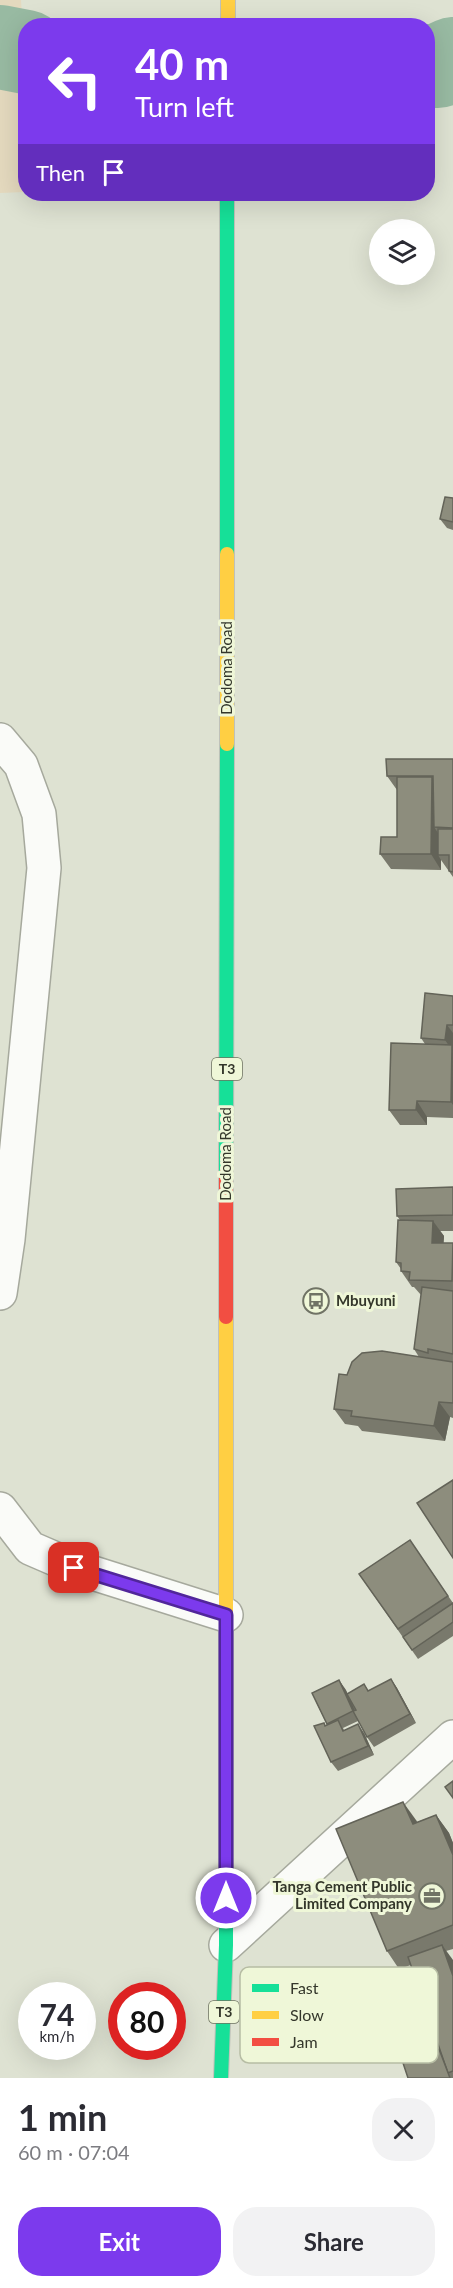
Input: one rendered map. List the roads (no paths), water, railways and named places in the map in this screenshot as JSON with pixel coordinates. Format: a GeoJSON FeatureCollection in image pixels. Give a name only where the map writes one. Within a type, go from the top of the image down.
{"type":"FeatureCollection","features":[{"type":"Feature","properties":{"kind":"highway","name":"Dodoma Road"},"geometry":{"type":"LineString","coordinates":[[221,2078],[226,1945],[227,201]]}},
{"type":"Feature","properties":{"kind":"street"},"geometry":{"type":"LineString","coordinates":[[0,740],[21,765],[39,814],[44,868],[8,1239],[0,1293]]}},
{"type":"Feature","properties":{"kind":"street"},"geometry":{"type":"LineString","coordinates":[[0,1509],[30,1548],[74,1568],[226,1615]]}},
{"type":"Feature","properties":{"kind":"street"},"geometry":{"type":"LineString","coordinates":[[226,1945],[453,1737]]}},
{"type":"Feature","properties":{"kind":"waterway"},"geometry":{"type":"LineString","coordinates":[[0,47],[18,50]]}},
{"type":"Feature","properties":{"kind":"waterway"},"geometry":{"type":"LineString","coordinates":[[435,66],[453,59]]}},
{"type":"Feature","properties":{"kind":"place","name":"Mbuyuni"},"geometry":{"type":"Point","coordinates":[316,1301]}},
{"type":"Feature","properties":{"kind":"place","name":"Tanga Cement Public Limited Company"},"geometry":{"type":"Point","coordinates":[432,1896]}}]}
